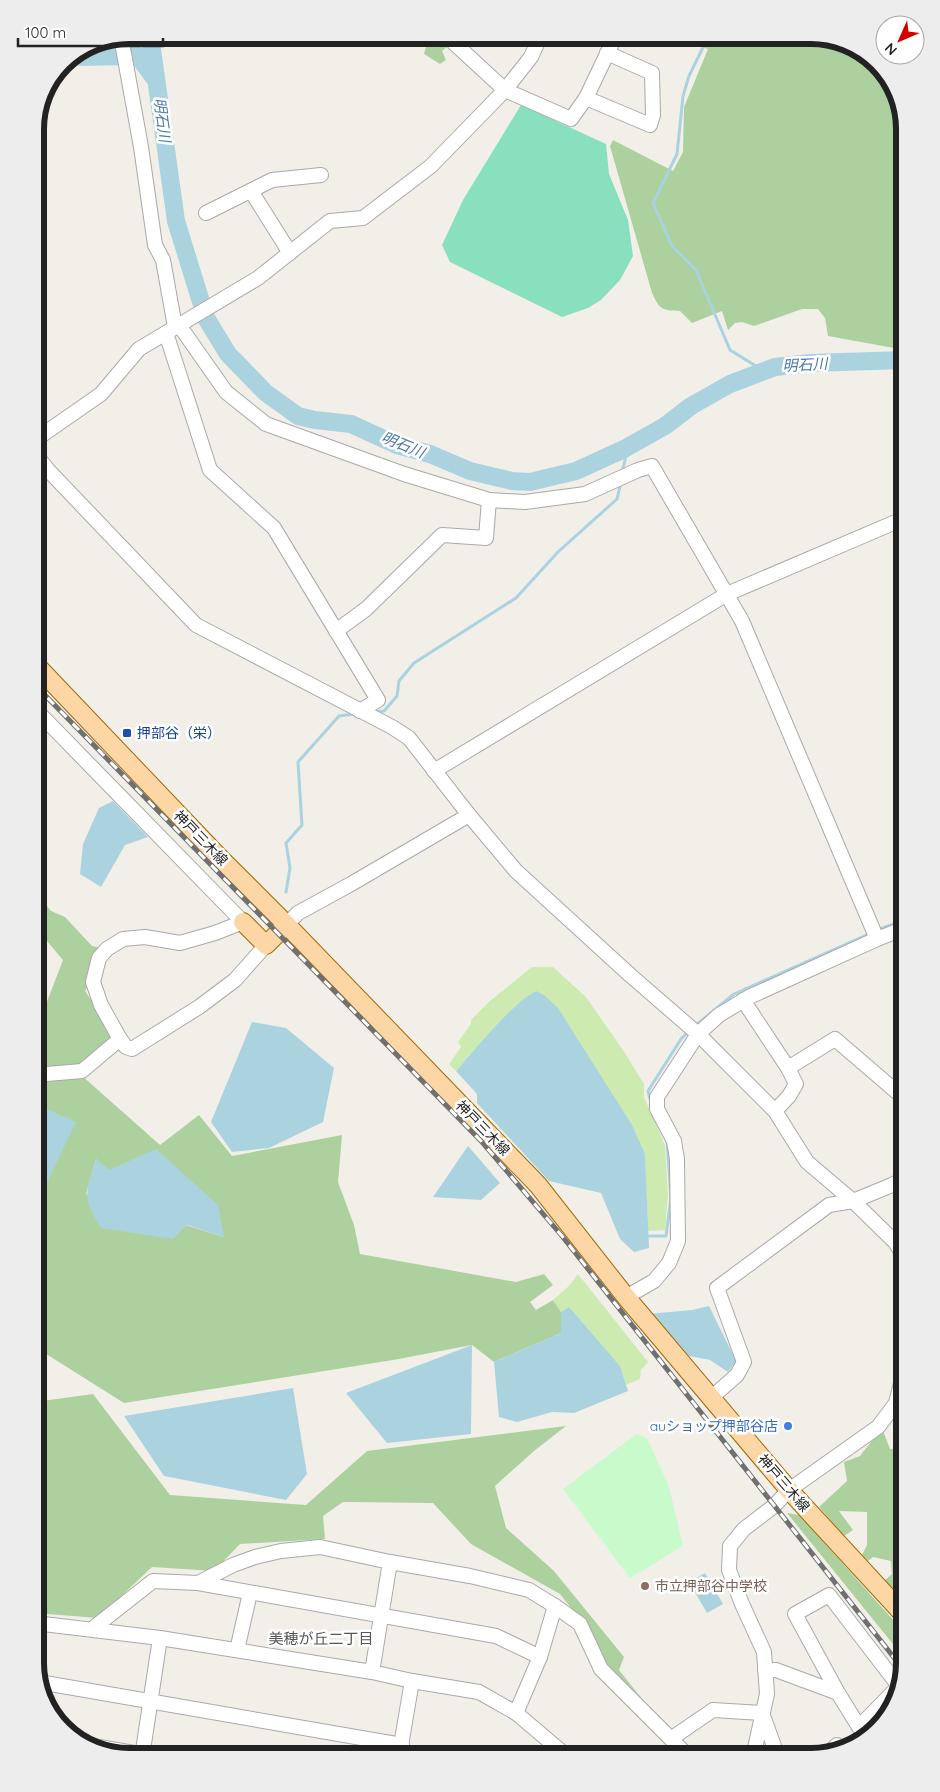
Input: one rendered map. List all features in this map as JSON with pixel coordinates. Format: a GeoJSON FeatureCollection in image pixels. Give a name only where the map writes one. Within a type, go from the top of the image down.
{"type":"FeatureCollection","features":[{"type":"Feature","properties":{"kind":"main road","name":"神戸三木線"},"geometry":{"type":"LineString","coordinates":[[44,673],[285,926],[538,1185],[626,1297],[789,1490],[896,1606]]}},
{"type":"Feature","properties":{"kind":"main road"},"geometry":{"type":"LineString","coordinates":[[243,922],[266,945],[285,926]]}},
{"type":"Feature","properties":{"kind":"street"},"geometry":{"type":"LineString","coordinates":[[123,44],[141,146],[155,245],[163,260],[174,328],[210,470],[274,528],[378,700],[360,711]]}},
{"type":"Feature","properties":{"kind":"street"},"geometry":{"type":"LineString","coordinates":[[455,44],[506,90],[571,119],[586,98],[612,44]]}},
{"type":"Feature","properties":{"kind":"street"},"geometry":{"type":"LineString","coordinates":[[44,434],[101,394],[139,349],[258,278],[330,221],[363,218],[431,166],[506,90],[531,57],[537,44]]}},
{"type":"Feature","properties":{"kind":"street"},"geometry":{"type":"LineString","coordinates":[[586,98],[650,125],[653,115],[652,73],[607,53]]}},
{"type":"Feature","properties":{"kind":"street"},"geometry":{"type":"LineString","coordinates":[[206,212],[272,180],[320,175]]}},
{"type":"Feature","properties":{"kind":"street"},"geometry":{"type":"LineString","coordinates":[[251,191],[290,253]]}},
{"type":"Feature","properties":{"kind":"street"},"geometry":{"type":"LineString","coordinates":[[174,328],[226,392],[266,424],[404,474],[489,500],[525,502],[584,494],[638,470],[652,466],[742,621],[878,939]]}},
{"type":"Feature","properties":{"kind":"street"},"geometry":{"type":"LineString","coordinates":[[44,465],[196,625],[392,727],[409,738],[469,815],[516,871],[698,1034],[775,1111],[807,1162],[853,1201],[896,1244]]}},
{"type":"Feature","properties":{"kind":"street"},"geometry":{"type":"LineString","coordinates":[[336,631],[366,609],[442,535],[486,538],[489,500]]}},
{"type":"Feature","properties":{"kind":"street"},"geometry":{"type":"LineString","coordinates":[[434,771],[727,594],[896,522]]}},
{"type":"Feature","properties":{"kind":"street"},"geometry":{"type":"LineString","coordinates":[[44,719],[243,922],[215,934],[180,943],[145,937],[123,939],[107,948],[99,958],[93,982],[101,1005],[126,1047],[132,1049],[199,1006],[235,980],[266,945]]}},
{"type":"Feature","properties":{"kind":"street"},"geometry":{"type":"LineString","coordinates":[[285,926],[298,913],[469,815]]}},
{"type":"Feature","properties":{"kind":"street"},"geometry":{"type":"LineString","coordinates":[[626,1297],[654,1281],[669,1263],[678,1241],[677,1159],[674,1141],[657,1109],[657,1097],[698,1034],[719,1015],[743,1000],[896,932]]}},
{"type":"Feature","properties":{"kind":"street"},"geometry":{"type":"LineString","coordinates":[[743,1000],[788,1068],[796,1084],[789,1096],[775,1111]]}},
{"type":"Feature","properties":{"kind":"street"},"geometry":{"type":"LineString","coordinates":[[44,1074],[82,1071],[120,1039]]}},
{"type":"Feature","properties":{"kind":"street"},"geometry":{"type":"LineString","coordinates":[[788,1068],[835,1039],[896,1091]]}},
{"type":"Feature","properties":{"kind":"street"},"geometry":{"type":"LineString","coordinates":[[711,1398],[737,1375],[744,1362],[717,1288],[829,1205],[853,1201],[896,1184]]}},
{"type":"Feature","properties":{"kind":"street"},"geometry":{"type":"LineString","coordinates":[[755,1748],[767,1694],[764,1652],[729,1570],[730,1546],[744,1529],[774,1506],[789,1490],[878,1426],[896,1404]]}},
{"type":"Feature","properties":{"kind":"street"},"geometry":{"type":"LineString","coordinates":[[198,1583],[234,1565],[256,1557],[281,1551],[320,1547],[470,1576],[529,1590],[580,1624],[601,1669],[681,1748]]}},
{"type":"Feature","properties":{"kind":"street"},"geometry":{"type":"LineString","coordinates":[[372,1672],[390,1562]]}},
{"type":"Feature","properties":{"kind":"street"},"geometry":{"type":"LineString","coordinates":[[92,1629],[152,1581],[198,1583],[496,1636],[540,1657]]}},
{"type":"Feature","properties":{"kind":"street"},"geometry":{"type":"LineString","coordinates":[[237,1650],[250,1593]]}},
{"type":"Feature","properties":{"kind":"street"},"geometry":{"type":"LineString","coordinates":[[891,1694],[859,1727],[838,1693],[795,1614],[829,1595],[894,1681]]}},
{"type":"Feature","properties":{"kind":"street"},"geometry":{"type":"LineString","coordinates":[[516,1713],[540,1657],[555,1606]]}},
{"type":"Feature","properties":{"kind":"street"},"geometry":{"type":"LineString","coordinates":[[44,1624],[160,1638],[237,1650],[479,1692],[516,1713],[557,1748]]}},
{"type":"Feature","properties":{"kind":"street"},"geometry":{"type":"LineString","coordinates":[[144,1748],[160,1638]]}},
{"type":"Feature","properties":{"kind":"street"},"geometry":{"type":"LineString","coordinates":[[765,1670],[776,1670],[838,1693]]}},
{"type":"Feature","properties":{"kind":"street"},"geometry":{"type":"LineString","coordinates":[[401,1748],[412,1681]]}},
{"type":"Feature","properties":{"kind":"street"},"geometry":{"type":"LineString","coordinates":[[46,1683],[386,1748]]}},
{"type":"Feature","properties":{"kind":"street"},"geometry":{"type":"LineString","coordinates":[[672,1738],[713,1710],[762,1713]]}},
{"type":"Feature","properties":{"kind":"street"},"geometry":{"type":"LineString","coordinates":[[762,1713],[774,1748]]}},
{"type":"Feature","properties":{"kind":"green space"},"geometry":{"type":"Polygon","coordinates":[[[427,44],[451,44],[442,51],[446,60],[440,64],[424,54],[427,44]]]}},
{"type":"Feature","properties":{"kind":"green space"},"geometry":{"type":"Polygon","coordinates":[[[690,44],[817,44],[844,50],[854,55],[879,77],[890,96],[895,112],[896,348],[828,336],[825,318],[818,309],[802,309],[754,326],[742,322],[735,323],[728,330],[722,311],[692,323],[680,311],[669,310],[659,306],[652,293],[610,146],[613,140],[673,171],[683,152],[684,107],[708,49],[690,44]]]}},
{"type":"Feature","properties":{"kind":"green space"},"geometry":{"type":"Polygon","coordinates":[[[521,105],[606,144],[609,174],[628,220],[633,256],[620,280],[601,300],[588,308],[562,317],[450,262],[442,245],[463,200],[521,105]]]}},
{"type":"Feature","properties":{"kind":"green space"},"geometry":{"type":"Polygon","coordinates":[[[44,902],[51,911],[65,917],[92,946],[107,949],[85,991],[116,1040],[80,1067],[44,1066],[44,1010],[63,960],[44,938],[44,902]]]}},
{"type":"Feature","properties":{"kind":"green space"},"geometry":{"type":"Polygon","coordinates":[[[532,967],[553,967],[586,997],[644,1084],[644,1097],[665,1145],[668,1195],[665,1230],[648,1231],[645,1154],[536,991],[515,1006],[456,1071],[449,1064],[461,1047],[458,1042],[471,1024],[471,1020],[490,1001],[532,967]]]}},
{"type":"Feature","properties":{"kind":"green space"},"geometry":{"type":"Polygon","coordinates":[[[80,1074],[160,1145],[199,1115],[232,1156],[342,1135],[338,1182],[354,1225],[360,1254],[516,1282],[544,1274],[553,1285],[530,1302],[536,1310],[553,1300],[561,1312],[561,1333],[494,1362],[472,1345],[393,1360],[124,1403],[44,1353],[44,1188],[75,1122],[44,1108],[44,1078],[80,1074]],[[96,1159],[86,1194],[224,1237],[108,1170],[96,1159]]]}},
{"type":"Feature","properties":{"kind":"green space"},"geometry":{"type":"Polygon","coordinates":[[[578,1274],[648,1362],[641,1370],[640,1379],[626,1385],[620,1366],[569,1308],[561,1312],[553,1300],[569,1286],[578,1274]]]}},
{"type":"Feature","properties":{"kind":"green space"},"geometry":{"type":"Polygon","coordinates":[[[93,1394],[170,1495],[306,1505],[367,1451],[566,1426],[534,1451],[495,1486],[506,1528],[554,1571],[624,1657],[619,1670],[658,1719],[607,1670],[583,1623],[560,1594],[471,1544],[433,1503],[343,1502],[323,1516],[325,1539],[240,1544],[214,1571],[152,1567],[98,1618],[44,1614],[44,1401],[93,1394]]]}},
{"type":"Feature","properties":{"kind":"green space"},"geometry":{"type":"Polygon","coordinates":[[[882,1428],[890,1449],[896,1449],[896,1557],[894,1560],[896,1564],[896,1587],[892,1590],[884,1581],[892,1574],[891,1561],[873,1557],[868,1561],[862,1555],[867,1545],[867,1512],[839,1511],[853,1530],[844,1536],[819,1507],[847,1481],[844,1462],[860,1456],[882,1428]]]}},
{"type":"Feature","properties":{"kind":"green space"},"geometry":{"type":"Polygon","coordinates":[[[637,1434],[647,1438],[669,1487],[683,1546],[630,1578],[563,1489],[637,1434]]]}},
{"type":"Feature","properties":{"kind":"green space"},"geometry":{"type":"Polygon","coordinates":[[[787,1513],[799,1515],[896,1623],[896,1648],[787,1513]]]}},
{"type":"Feature","properties":{"kind":"water"},"geometry":{"type":"Polygon","coordinates":[[[113,801],[148,837],[125,845],[101,887],[80,874],[83,844],[99,808],[113,801]]]}},
{"type":"Feature","properties":{"kind":"water"},"geometry":{"type":"Polygon","coordinates":[[[536,991],[544,995],[558,1008],[632,1125],[645,1154],[649,1248],[634,1252],[620,1239],[601,1193],[549,1181],[477,1103],[477,1094],[456,1071],[515,1006],[536,991]]]}},
{"type":"Feature","properties":{"kind":"water"},"geometry":{"type":"Polygon","coordinates":[[[252,1022],[286,1028],[334,1068],[323,1122],[269,1148],[232,1152],[211,1122],[252,1022]]]}},
{"type":"Feature","properties":{"kind":"water"},"geometry":{"type":"Polygon","coordinates":[[[44,1108],[76,1122],[44,1188],[44,1108]]]}},
{"type":"Feature","properties":{"kind":"water"},"geometry":{"type":"Polygon","coordinates":[[[468,1146],[500,1183],[481,1200],[433,1197],[468,1146]]]}},
{"type":"Feature","properties":{"kind":"water"},"geometry":{"type":"Polygon","coordinates":[[[156,1149],[218,1205],[224,1237],[187,1225],[173,1239],[101,1228],[90,1208],[87,1194],[96,1159],[109,1170],[156,1149]]]}},
{"type":"Feature","properties":{"kind":"water"},"geometry":{"type":"Polygon","coordinates":[[[709,1306],[736,1361],[728,1372],[710,1360],[689,1356],[648,1314],[692,1310],[709,1306]]]}},
{"type":"Feature","properties":{"kind":"water"},"geometry":{"type":"Polygon","coordinates":[[[569,1307],[620,1366],[628,1391],[574,1413],[552,1412],[517,1422],[499,1417],[494,1362],[561,1333],[561,1312],[569,1307]]]}},
{"type":"Feature","properties":{"kind":"water"},"geometry":{"type":"Polygon","coordinates":[[[472,1345],[471,1434],[387,1443],[346,1393],[472,1345]]]}},
{"type":"Feature","properties":{"kind":"water"},"geometry":{"type":"Polygon","coordinates":[[[293,1388],[307,1474],[286,1500],[164,1476],[124,1416],[293,1388]]]}},
{"type":"Feature","properties":{"kind":"water"},"geometry":{"type":"Polygon","coordinates":[[[705,1573],[723,1604],[707,1613],[689,1582],[705,1573]]]}},
{"type":"Feature","properties":{"kind":"waterway","name":"明石川"},"geometry":{"type":"LineString","coordinates":[[151,44],[176,221],[206,318],[228,354],[266,393],[298,416],[351,424],[397,445],[430,454],[470,471],[512,481],[530,482],[576,471],[624,449],[665,426],[691,406],[730,384],[775,367],[810,363],[896,360]]}},
{"type":"Feature","properties":{"kind":"waterway"},"geometry":{"type":"LineString","coordinates":[[705,44],[689,76],[683,96],[677,154],[653,203],[672,246],[696,270],[730,350],[764,371]]}},
{"type":"Feature","properties":{"kind":"waterway"},"geometry":{"type":"LineString","coordinates":[[84,57],[138,56],[155,79]]}},
{"type":"Feature","properties":{"kind":"waterway"},"geometry":{"type":"LineString","coordinates":[[622,473],[628,447]]}},
{"type":"Feature","properties":{"kind":"waterway"},"geometry":{"type":"LineString","coordinates":[[374,712],[384,711],[397,696],[399,681],[414,663],[516,598],[558,552],[617,499],[621,482]]}},
{"type":"Feature","properties":{"kind":"waterway"},"geometry":{"type":"LineString","coordinates":[[286,892],[290,868],[286,843],[302,825],[298,762],[339,716],[355,714]]}},
{"type":"Feature","properties":{"kind":"waterway"},"geometry":{"type":"LineString","coordinates":[[877,930],[896,923]]}},
{"type":"Feature","properties":{"kind":"waterway"},"geometry":{"type":"LineString","coordinates":[[695,1026],[734,994],[871,933]]}},
{"type":"Feature","properties":{"kind":"waterway"},"geometry":{"type":"LineString","coordinates":[[652,1107],[648,1091],[681,1039],[688,1032]]}},
{"type":"Feature","properties":{"kind":"waterway"},"geometry":{"type":"LineString","coordinates":[[648,1236],[666,1236],[671,1198],[667,1140]]}},
{"type":"Feature","properties":{"kind":"railway"},"geometry":{"type":"LineString","coordinates":[[44,694],[481,1141],[562,1236],[896,1660]]}},
{"type":"Feature","properties":{"kind":"place","name":"押部谷（栄）"},"geometry":{"type":"Point","coordinates":[127,733]}},
{"type":"Feature","properties":{"kind":"place","name":"auショップ押部谷店"},"geometry":{"type":"Point","coordinates":[788,1426]}},
{"type":"Feature","properties":{"kind":"place","name":"市立押部谷中学校"},"geometry":{"type":"Point","coordinates":[645,1586]}},
{"type":"Feature","properties":{"kind":"district","name":"美穂が丘二丁目"},"geometry":{"type":"Point","coordinates":[321,1639]}}]}
